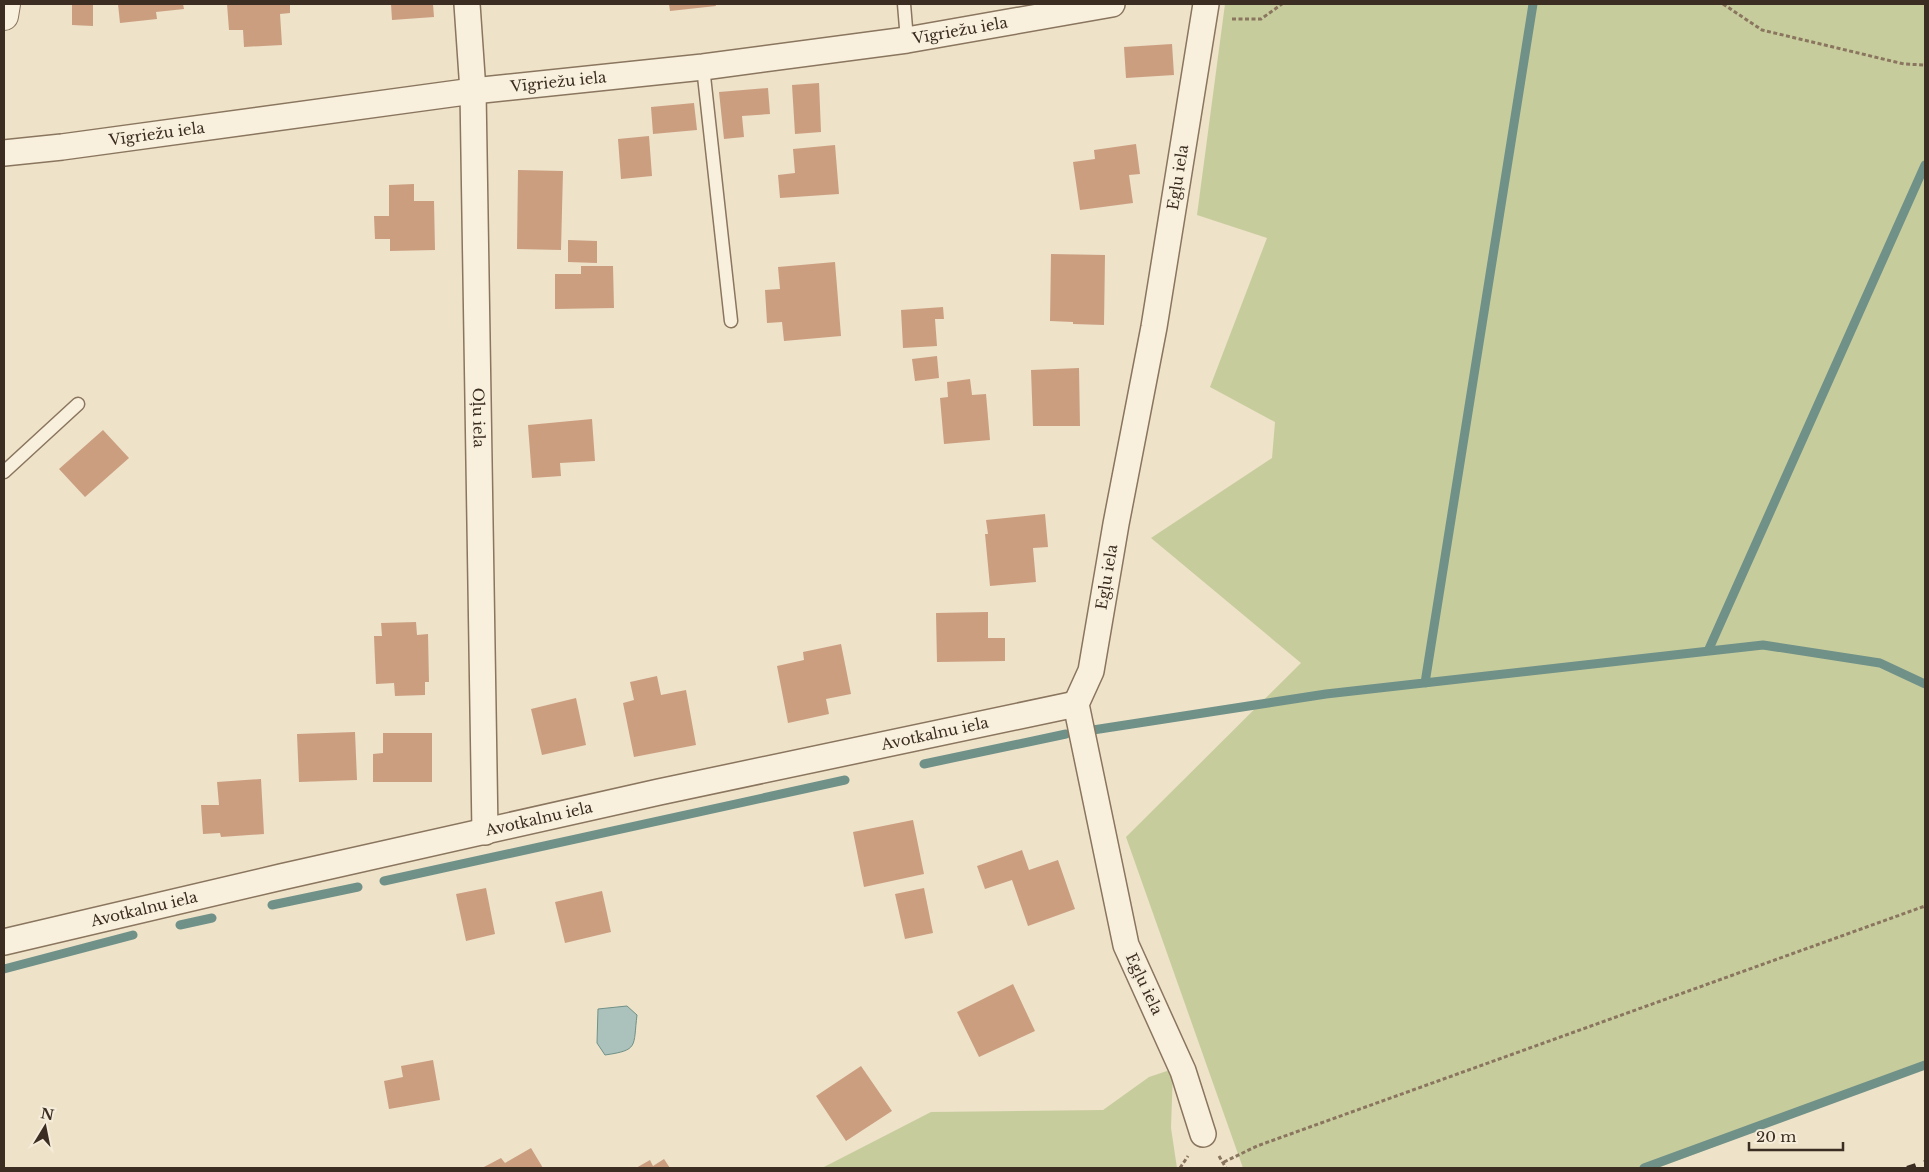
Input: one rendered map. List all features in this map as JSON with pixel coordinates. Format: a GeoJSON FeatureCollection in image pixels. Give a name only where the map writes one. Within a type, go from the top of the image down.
{"type":"FeatureCollection","features":[{"type":"Feature","properties":{"kind":"street"},"geometry":{"type":"LineString","coordinates":[[4,16],[6,4]]}},
{"type":"Feature","properties":{"kind":"street","name":"Oļu iela"},"geometry":{"type":"LineString","coordinates":[[467,4],[473,91],[485,832]]}},
{"type":"Feature","properties":{"kind":"street","name":"Vīgriežu iela"},"geometry":{"type":"LineString","coordinates":[[4,152],[72,146],[473,91],[703,67],[907,40],[1112,4]]}},
{"type":"Feature","properties":{"kind":"street","name":"Egļu iela"},"geometry":{"type":"LineString","coordinates":[[1203,1134],[1183,1071],[1126,945],[1076,704],[1091,671],[1116,524],[1154,327],[1205,11]]}},
{"type":"Feature","properties":{"kind":"street","name":"Avotkalnu iela"},"geometry":{"type":"LineString","coordinates":[[4,942],[281,877],[659,792],[1076,704]]}},
{"type":"Feature","properties":{"kind":"lane"},"geometry":{"type":"LineString","coordinates":[[904,4],[907,40]]}},
{"type":"Feature","properties":{"kind":"lane"},"geometry":{"type":"LineString","coordinates":[[703,67],[731,321]]}},
{"type":"Feature","properties":{"kind":"lane"},"geometry":{"type":"LineString","coordinates":[[4,472],[78,404]]}},
{"type":"Feature","properties":{"kind":"path"},"geometry":{"type":"LineString","coordinates":[[1205,11],[1261,19],[1282,4]]}},
{"type":"Feature","properties":{"kind":"path"},"geometry":{"type":"LineString","coordinates":[[1723,4],[1762,30],[1904,64],[1925,64]]}},
{"type":"Feature","properties":{"kind":"path"},"geometry":{"type":"LineString","coordinates":[[1224,1162],[1257,1146],[1925,906]]}},
{"type":"Feature","properties":{"kind":"green space"},"geometry":{"type":"Polygon","coordinates":[[[1225,4],[1925,4],[1925,1067],[1658,1168],[1243,1168],[1126,837],[1301,663],[1151,538],[1272,458],[1275,422],[1210,387],[1267,238],[1197,215],[1225,4]]]}},
{"type":"Feature","properties":{"kind":"green space"},"geometry":{"type":"Polygon","coordinates":[[[1173,1069],[1171,1128],[1177,1168],[822,1168],[931,1112],[1103,1110],[1149,1077],[1173,1069]]]}},
{"type":"Feature","properties":{"kind":"water"},"geometry":{"type":"Polygon","coordinates":[[[627,1006],[637,1015],[632,1045],[624,1051],[605,1055],[597,1043],[598,1009],[627,1006]]]}},
{"type":"Feature","properties":{"kind":"building"},"geometry":{"type":"Polygon","coordinates":[[[72,4],[93,4],[93,26],[72,25],[72,4]]]}},
{"type":"Feature","properties":{"kind":"building"},"geometry":{"type":"Polygon","coordinates":[[[118,4],[183,4],[184,9],[156,12],[157,19],[120,23],[118,4]]]}},
{"type":"Feature","properties":{"kind":"building"},"geometry":{"type":"Polygon","coordinates":[[[227,4],[290,4],[290,13],[280,14],[282,45],[244,47],[243,30],[229,30],[227,4]]]}},
{"type":"Feature","properties":{"kind":"building"},"geometry":{"type":"Polygon","coordinates":[[[391,4],[433,4],[434,17],[392,20],[391,4]]]}},
{"type":"Feature","properties":{"kind":"building"},"geometry":{"type":"Polygon","coordinates":[[[669,4],[715,4],[716,6],[670,11],[669,4]]]}},
{"type":"Feature","properties":{"kind":"building"},"geometry":{"type":"Polygon","coordinates":[[[1172,44],[1174,75],[1126,78],[1124,47],[1172,44]]]}},
{"type":"Feature","properties":{"kind":"building"},"geometry":{"type":"Polygon","coordinates":[[[819,83],[821,132],[795,134],[792,85],[819,83]]]}},
{"type":"Feature","properties":{"kind":"building"},"geometry":{"type":"Polygon","coordinates":[[[768,88],[770,114],[742,116],[744,137],[724,139],[719,92],[768,88]]]}},
{"type":"Feature","properties":{"kind":"building"},"geometry":{"type":"Polygon","coordinates":[[[694,103],[697,130],[653,134],[651,107],[694,103]]]}},
{"type":"Feature","properties":{"kind":"building"},"geometry":{"type":"Polygon","coordinates":[[[649,136],[652,176],[621,179],[618,139],[649,136]]]}},
{"type":"Feature","properties":{"kind":"building"},"geometry":{"type":"Polygon","coordinates":[[[1136,144],[1140,174],[1129,175],[1133,203],[1080,210],[1073,162],[1095,159],[1094,150],[1136,144]]]}},
{"type":"Feature","properties":{"kind":"building"},"geometry":{"type":"Polygon","coordinates":[[[835,145],[839,194],[780,198],[778,175],[795,173],[793,149],[835,145]]]}},
{"type":"Feature","properties":{"kind":"building"},"geometry":{"type":"Polygon","coordinates":[[[518,170],[563,171],[561,250],[517,249],[518,170]]]}},
{"type":"Feature","properties":{"kind":"building"},"geometry":{"type":"Polygon","coordinates":[[[414,184],[414,201],[434,201],[435,250],[390,251],[390,239],[375,239],[374,216],[389,216],[389,185],[414,184]]]}},
{"type":"Feature","properties":{"kind":"building"},"geometry":{"type":"Polygon","coordinates":[[[568,240],[597,241],[597,263],[568,262],[568,240]]]}},
{"type":"Feature","properties":{"kind":"building"},"geometry":{"type":"Polygon","coordinates":[[[1051,254],[1105,255],[1104,325],[1050,321],[1051,254]]]}},
{"type":"Feature","properties":{"kind":"building"},"geometry":{"type":"Polygon","coordinates":[[[835,262],[841,336],[784,341],[782,322],[767,323],[765,290],[780,289],[778,267],[835,262]]]}},
{"type":"Feature","properties":{"kind":"building"},"geometry":{"type":"Polygon","coordinates":[[[581,266],[613,266],[614,308],[555,309],[555,274],[581,274],[581,266]]]}},
{"type":"Feature","properties":{"kind":"building"},"geometry":{"type":"Polygon","coordinates":[[[943,307],[944,319],[935,319],[937,346],[903,348],[901,310],[943,307]]]}},
{"type":"Feature","properties":{"kind":"building"},"geometry":{"type":"Polygon","coordinates":[[[937,356],[939,378],[915,381],[912,359],[937,356]]]}},
{"type":"Feature","properties":{"kind":"building"},"geometry":{"type":"Polygon","coordinates":[[[1079,368],[1080,426],[1033,426],[1031,370],[1079,368]]]}},
{"type":"Feature","properties":{"kind":"building"},"geometry":{"type":"Polygon","coordinates":[[[970,379],[972,395],[986,394],[990,440],[944,444],[940,398],[948,397],[947,382],[970,379]]]}},
{"type":"Feature","properties":{"kind":"building"},"geometry":{"type":"Polygon","coordinates":[[[592,419],[595,461],[560,463],[561,476],[532,478],[528,425],[592,419]]]}},
{"type":"Feature","properties":{"kind":"building"},"geometry":{"type":"Polygon","coordinates":[[[103,430],[129,458],[85,497],[59,469],[103,430]]]}},
{"type":"Feature","properties":{"kind":"building"},"geometry":{"type":"Polygon","coordinates":[[[1045,514],[1048,547],[1033,548],[1036,582],[990,586],[985,534],[988,534],[986,520],[1045,514]]]}},
{"type":"Feature","properties":{"kind":"building"},"geometry":{"type":"Polygon","coordinates":[[[988,612],[988,638],[1005,638],[1005,661],[937,662],[936,613],[988,612]]]}},
{"type":"Feature","properties":{"kind":"building"},"geometry":{"type":"Polygon","coordinates":[[[416,622],[417,635],[428,634],[429,682],[425,682],[425,695],[395,696],[394,683],[376,684],[374,636],[382,636],[381,623],[416,622]]]}},
{"type":"Feature","properties":{"kind":"building"},"geometry":{"type":"Polygon","coordinates":[[[841,644],[851,694],[826,699],[829,714],[788,723],[777,666],[804,660],[803,652],[841,644]]]}},
{"type":"Feature","properties":{"kind":"building"},"geometry":{"type":"Polygon","coordinates":[[[657,676],[661,695],[686,690],[696,745],[634,757],[623,703],[634,700],[630,682],[657,676]]]}},
{"type":"Feature","properties":{"kind":"building"},"geometry":{"type":"Polygon","coordinates":[[[576,698],[586,745],[542,755],[531,709],[576,698]]]}},
{"type":"Feature","properties":{"kind":"building"},"geometry":{"type":"Polygon","coordinates":[[[355,732],[357,780],[299,782],[297,734],[355,732]]]}},
{"type":"Feature","properties":{"kind":"building"},"geometry":{"type":"Polygon","coordinates":[[[383,733],[432,733],[432,782],[373,782],[373,754],[383,753],[383,733]]]}},
{"type":"Feature","properties":{"kind":"building"},"geometry":{"type":"Polygon","coordinates":[[[261,779],[264,834],[221,837],[220,833],[203,834],[201,805],[219,805],[217,782],[261,779]]]}},
{"type":"Feature","properties":{"kind":"building"},"geometry":{"type":"Polygon","coordinates":[[[913,820],[924,874],[864,887],[853,832],[913,820]]]}},
{"type":"Feature","properties":{"kind":"building"},"geometry":{"type":"Polygon","coordinates":[[[1022,850],[1029,870],[1058,860],[1075,909],[1028,926],[1012,880],[985,889],[977,866],[1022,850]]]}},
{"type":"Feature","properties":{"kind":"building"},"geometry":{"type":"Polygon","coordinates":[[[486,888],[495,934],[466,941],[456,894],[486,888]]]}},
{"type":"Feature","properties":{"kind":"building"},"geometry":{"type":"Polygon","coordinates":[[[924,888],[933,933],[905,939],[895,894],[924,888]]]}},
{"type":"Feature","properties":{"kind":"building"},"geometry":{"type":"Polygon","coordinates":[[[602,891],[611,932],[565,943],[555,902],[602,891]]]}},
{"type":"Feature","properties":{"kind":"building"},"geometry":{"type":"Polygon","coordinates":[[[1013,984],[1035,1031],[979,1057],[957,1012],[1013,984]]]}},
{"type":"Feature","properties":{"kind":"building"},"geometry":{"type":"Polygon","coordinates":[[[433,1060],[440,1100],[389,1109],[384,1081],[403,1077],[401,1066],[433,1060]]]}},
{"type":"Feature","properties":{"kind":"building"},"geometry":{"type":"Polygon","coordinates":[[[861,1066],[892,1111],[846,1141],[816,1096],[861,1066]]]}},
{"type":"Feature","properties":{"kind":"building"},"geometry":{"type":"Polygon","coordinates":[[[531,1148],[543,1168],[482,1168],[501,1158],[505,1163],[531,1148]]]}},
{"type":"Feature","properties":{"kind":"building"},"geometry":{"type":"Polygon","coordinates":[[[664,1159],[670,1168],[636,1168],[650,1160],[653,1166],[664,1159]]]}},
{"type":"Feature","properties":{"kind":"waterway"},"geometry":{"type":"LineString","coordinates":[[1425,683],[1533,4]]}},
{"type":"Feature","properties":{"kind":"waterway"},"geometry":{"type":"LineString","coordinates":[[1708,651],[1925,165]]}},
{"type":"Feature","properties":{"kind":"waterway"},"geometry":{"type":"LineString","coordinates":[[1093,730],[1326,694],[1763,645],[1880,663],[1925,684]]}},
{"type":"Feature","properties":{"kind":"waterway"},"geometry":{"type":"LineString","coordinates":[[924,764],[1066,734]]}},
{"type":"Feature","properties":{"kind":"waterway"},"geometry":{"type":"LineString","coordinates":[[384,881],[845,780]]}},
{"type":"Feature","properties":{"kind":"waterway"},"geometry":{"type":"LineString","coordinates":[[272,905],[358,887]]}},
{"type":"Feature","properties":{"kind":"waterway"},"geometry":{"type":"LineString","coordinates":[[180,925],[212,918]]}},
{"type":"Feature","properties":{"kind":"waterway"},"geometry":{"type":"LineString","coordinates":[[4,969],[133,935]]}},
{"type":"Feature","properties":{"kind":"waterway"},"geometry":{"type":"LineString","coordinates":[[1644,1168],[1925,1065]]}},
{"type":"Feature","properties":{"kind":"railway"},"geometry":{"type":"LineString","coordinates":[[1907,1168],[1925,1162]]}}]}
